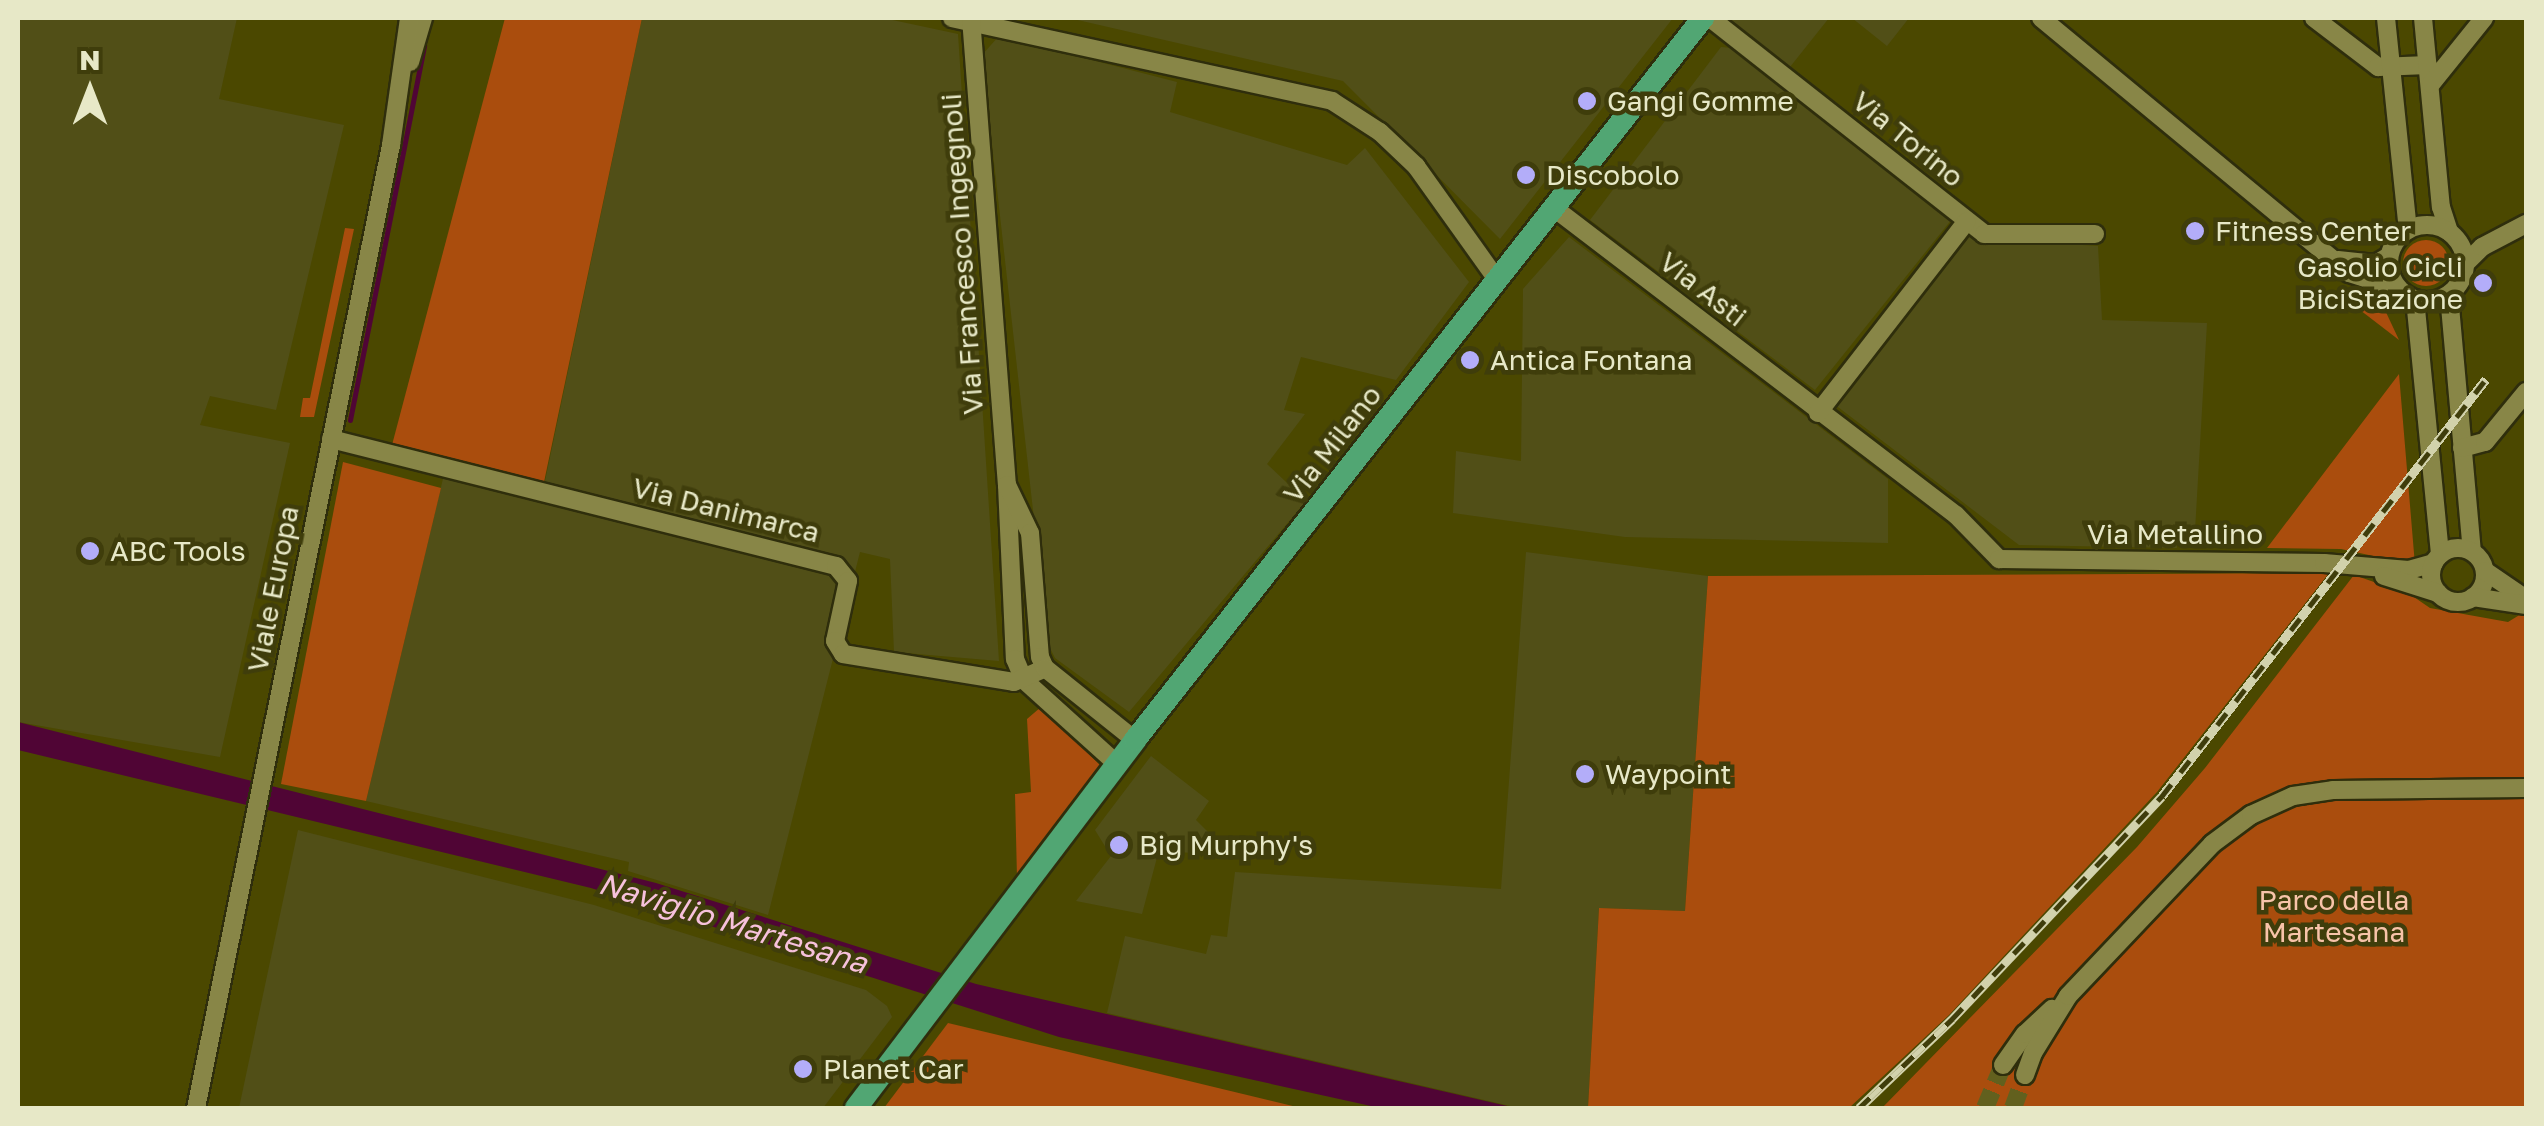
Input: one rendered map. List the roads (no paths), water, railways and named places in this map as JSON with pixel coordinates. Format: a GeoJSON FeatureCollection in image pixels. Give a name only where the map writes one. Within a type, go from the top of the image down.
{"type":"FeatureCollection","features":[{"type":"Feature","properties":{"kind":"main road","name":"Via Milano"},"geometry":{"type":"LineString","coordinates":[[856,1108],[937,1007],[1135,740],[1706,18]]}},
{"type":"Feature","properties":{"kind":"street","name":"Viale Europa"},"geometry":{"type":"LineString","coordinates":[[196,1108],[403,81],[409,18]]}},
{"type":"Feature","properties":{"kind":"street","name":"Viale Europa"},"geometry":{"type":"LineString","coordinates":[[403,81],[423,18]]}},
{"type":"Feature","properties":{"kind":"street","name":"Via Torino"},"geometry":{"type":"LineString","coordinates":[[1706,18],[1984,234],[2095,234]]}},
{"type":"Feature","properties":{"kind":"street"},"geometry":{"type":"LineString","coordinates":[[2041,18],[2360,278],[2428,302],[2449,295],[2461,282],[2466,264],[2495,239],[2526,224]]}},
{"type":"Feature","properties":{"kind":"street"},"geometry":{"type":"LineString","coordinates":[[2314,18],[2367,61],[2429,75]]}},
{"type":"Feature","properties":{"kind":"street"},"geometry":{"type":"LineString","coordinates":[[2336,260],[2376,264],[2390,256],[2408,230],[2386,18]]}},
{"type":"Feature","properties":{"kind":"street"},"geometry":{"type":"LineString","coordinates":[[2423,18],[2441,207],[2466,264]]}},
{"type":"Feature","properties":{"kind":"street"},"geometry":{"type":"LineString","coordinates":[[2429,75],[2484,18]]}},
{"type":"Feature","properties":{"kind":"street"},"geometry":{"type":"LineString","coordinates":[[965,19],[1332,101],[1380,132],[1416,166],[1498,281]]}},
{"type":"Feature","properties":{"kind":"street","name":"Via Francesco Ingegnoli"},"geometry":{"type":"LineString","coordinates":[[965,19],[1007,485],[1016,659],[1024,680]]}},
{"type":"Feature","properties":{"kind":"street","name":"Via Asti"},"geometry":{"type":"LineString","coordinates":[[1554,208],[1818,413],[1956,514],[1990,554]]}},
{"type":"Feature","properties":{"kind":"street"},"geometry":{"type":"LineString","coordinates":[[1818,413],[1966,222]]}},
{"type":"Feature","properties":{"kind":"street"},"geometry":{"type":"LineString","coordinates":[[2408,230],[2432,225],[2454,236],[2495,239]]}},
{"type":"Feature","properties":{"kind":"street"},"geometry":{"type":"LineString","coordinates":[[2390,256],[2390,275],[2407,294],[2437,559],[2431,578],[2438,592],[2456,602],[2472,597],[2526,602]]}},
{"type":"Feature","properties":{"kind":"street"},"geometry":{"type":"LineString","coordinates":[[2449,295],[2472,552],[2484,571],[2526,602]]}},
{"type":"Feature","properties":{"kind":"street"},"geometry":{"type":"LineString","coordinates":[[2462,448],[2485,442],[2526,392]]}},
{"type":"Feature","properties":{"kind":"street","name":"Via Danimarca"},"geometry":{"type":"LineString","coordinates":[[330,439],[836,566],[848,581],[835,641],[843,654],[1024,680]]}},
{"type":"Feature","properties":{"kind":"street","name":"Via Francesco Ingegnoli"},"geometry":{"type":"LineString","coordinates":[[1007,485],[1030,533],[1040,657],[1045,668]]}},
{"type":"Feature","properties":{"kind":"street"},"geometry":{"type":"LineString","coordinates":[[2437,559],[2456,548],[2472,552]]}},
{"type":"Feature","properties":{"kind":"street","name":"Via Metallino"},"geometry":{"type":"LineString","coordinates":[[1990,554],[2010,561],[2324,563],[2408,570],[2437,559]]}},
{"type":"Feature","properties":{"kind":"street","name":"Via Metallino"},"geometry":{"type":"LineString","coordinates":[[2360,568],[2438,592]]}},
{"type":"Feature","properties":{"kind":"street"},"geometry":{"type":"LineString","coordinates":[[2472,597],[2482,587],[2484,571]]}},
{"type":"Feature","properties":{"kind":"street"},"geometry":{"type":"LineString","coordinates":[[1118,766],[1024,680],[1045,668],[1135,740]]}},
{"type":"Feature","properties":{"kind":"street"},"geometry":{"type":"LineString","coordinates":[[2004,1066],[2025,1034],[2068,996],[2212,844],[2240,821],[2281,800],[2314,792],[2526,788]]}},
{"type":"Feature","properties":{"kind":"street"},"geometry":{"type":"LineString","coordinates":[[2025,1075],[2068,996]]}},
{"type":"Feature","properties":{"kind":"water","name":"Naviglio Martesana"},"geometry":{"type":"Polygon","coordinates":[[[18,722],[656,883],[976,984],[1516,1108],[1380,1108],[1059,1037],[591,888],[18,750],[18,722]]]}},
{"type":"Feature","properties":{"kind":"waterway"},"geometry":{"type":"LineString","coordinates":[[350,420],[424,45]]}},
{"type":"Feature","properties":{"kind":"tunnel"},"geometry":{"type":"LineString","coordinates":[[1985,1108],[2003,1065]]}},
{"type":"Feature","properties":{"kind":"tunnel"},"geometry":{"type":"LineString","coordinates":[[2013,1108],[2025,1075]]}},
{"type":"Feature","properties":{"kind":"railway"},"geometry":{"type":"LineString","coordinates":[[1859,1108],[1952,1019],[2162,796],[2486,379]]}},
{"type":"Feature","properties":{"kind":"place","name":"Gangi Gomme"},"geometry":{"type":"Point","coordinates":[1587,101]}},
{"type":"Feature","properties":{"kind":"place","name":"Discobolo"},"geometry":{"type":"Point","coordinates":[1526,175]}},
{"type":"Feature","properties":{"kind":"place","name":"Fitness Center"},"geometry":{"type":"Point","coordinates":[2195,231]}},
{"type":"Feature","properties":{"kind":"place","name":"Gasolio Cicli BiciStazione"},"geometry":{"type":"Point","coordinates":[2483,283]}},
{"type":"Feature","properties":{"kind":"place","name":"Antica Fontana"},"geometry":{"type":"Point","coordinates":[1470,360]}},
{"type":"Feature","properties":{"kind":"place","name":"ABC Tools"},"geometry":{"type":"Point","coordinates":[90,551]}},
{"type":"Feature","properties":{"kind":"place","name":"Waypoint"},"geometry":{"type":"Point","coordinates":[1585,774]}},
{"type":"Feature","properties":{"kind":"place","name":"Big Murphy's"},"geometry":{"type":"Point","coordinates":[1119,845]}},
{"type":"Feature","properties":{"kind":"place","name":"Planet Car"},"geometry":{"type":"Point","coordinates":[803,1069]}},
{"type":"Feature","properties":{"kind":"park label","name":"Parco della Martesana"},"geometry":{"type":"Point","coordinates":[2334,916]}}]}
